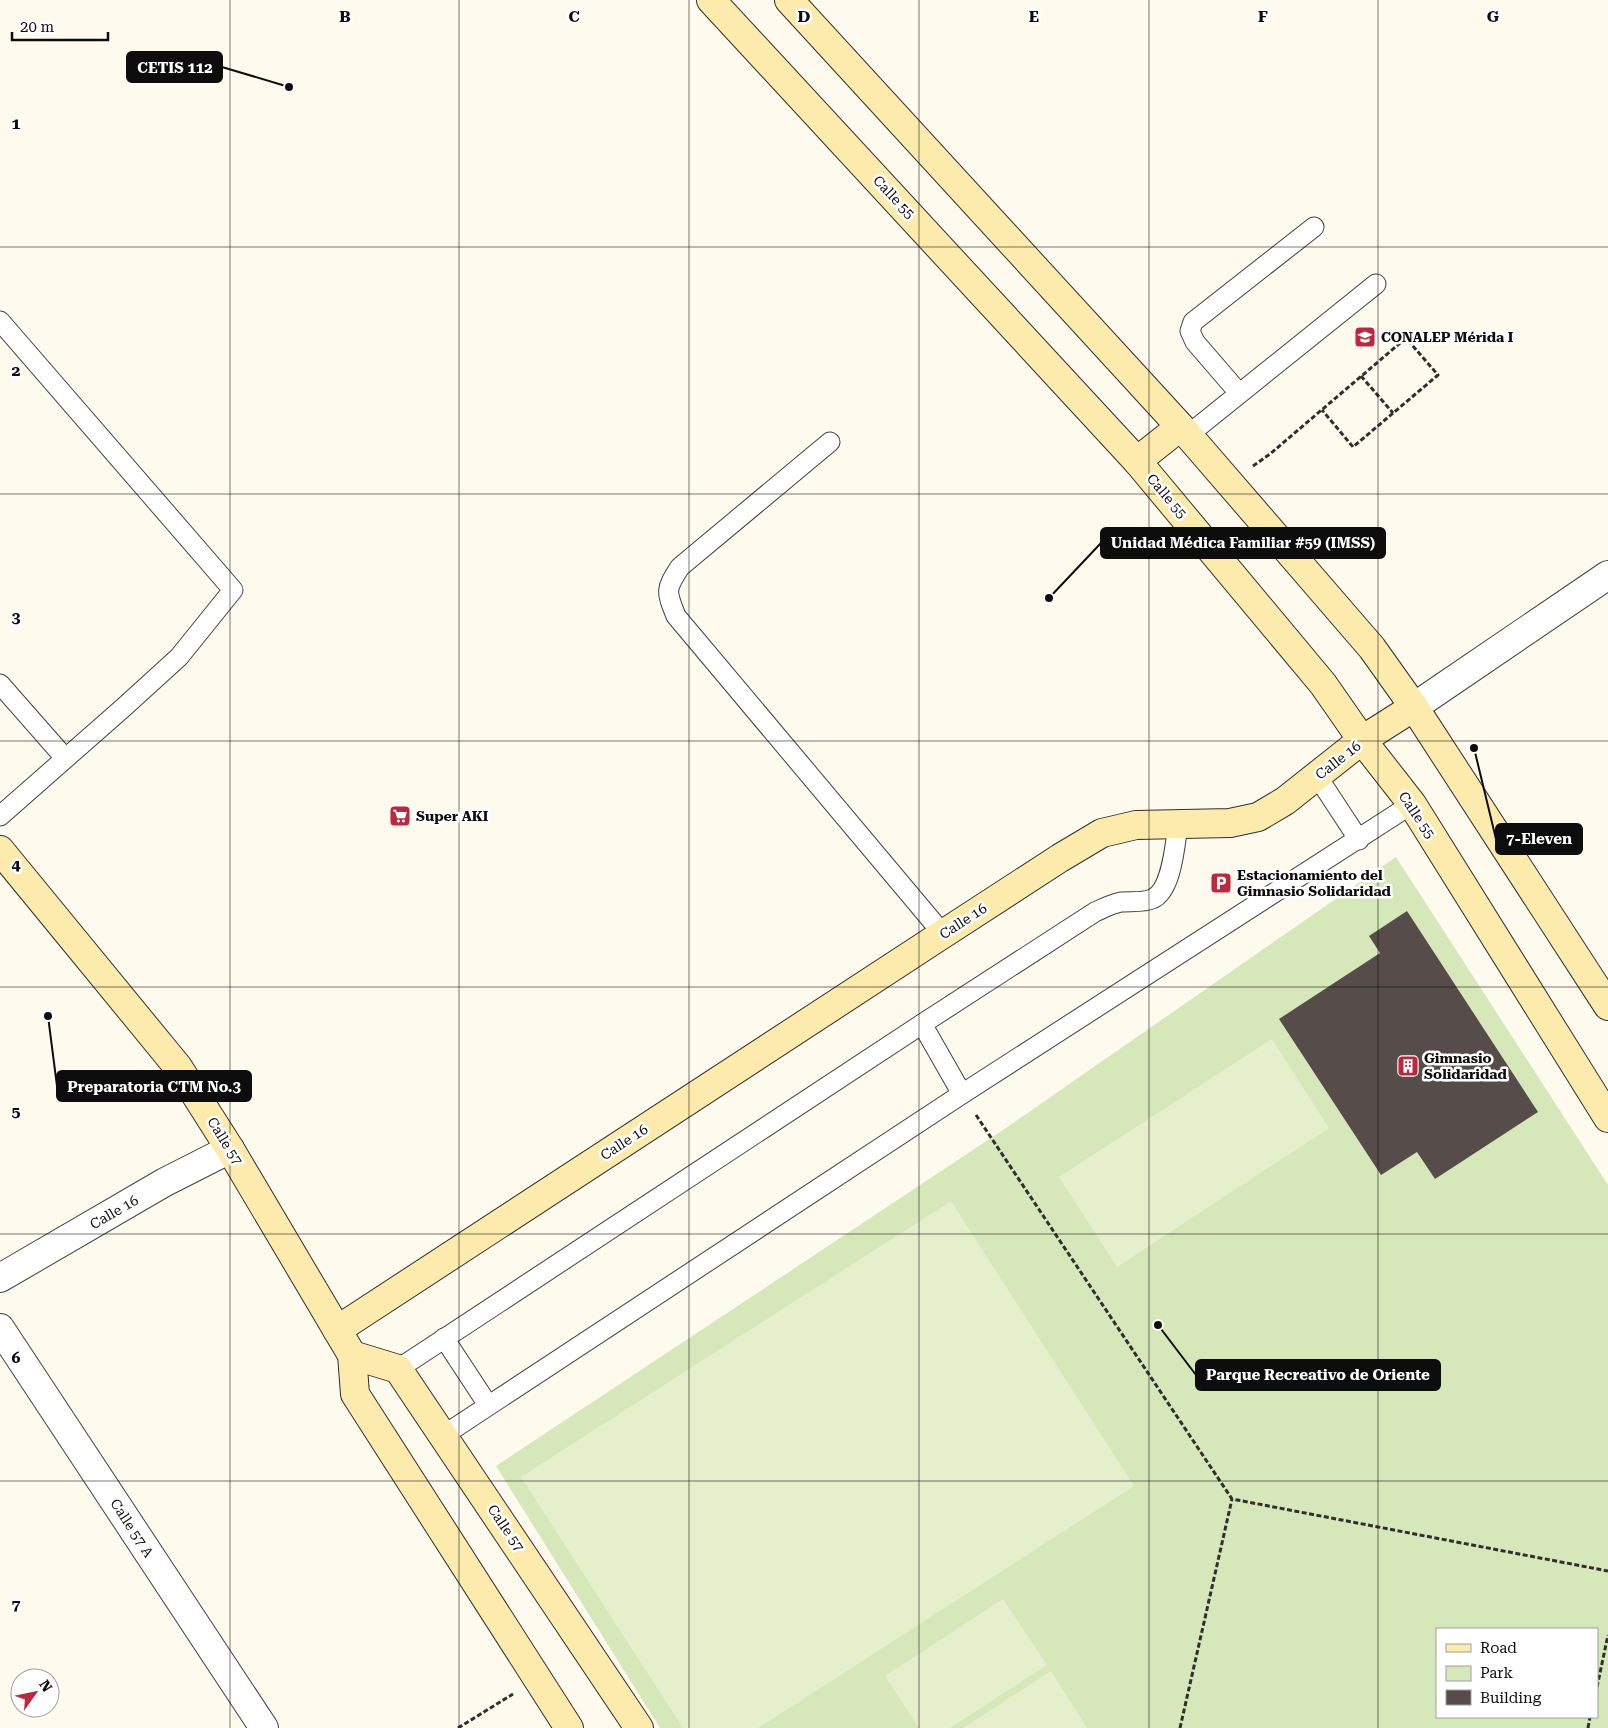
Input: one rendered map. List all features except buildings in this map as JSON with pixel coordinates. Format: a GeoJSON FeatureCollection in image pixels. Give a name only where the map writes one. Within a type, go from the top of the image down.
{"type":"FeatureCollection","features":[{"type":"Feature","properties":{"kind":"street","name":"Calle 55"},"geometry":{"type":"LineString","coordinates":[[711,0],[1137,461],[1323,684],[1362,740],[1412,804],[1608,1118]]}},
{"type":"Feature","properties":{"kind":"street"},"geometry":{"type":"LineString","coordinates":[[789,0],[1184,431],[1372,648],[1414,707],[1608,1006]]}},
{"type":"Feature","properties":{"kind":"street"},"geometry":{"type":"LineString","coordinates":[[1137,461],[1184,431]]}},
{"type":"Feature","properties":{"kind":"street","name":"Calle 16"},"geometry":{"type":"LineString","coordinates":[[337,1330],[943,934],[1102,833],[1136,825],[1230,823],[1258,817],[1285,801],[1362,740],[1414,707],[1608,575]]}},
{"type":"Feature","properties":{"kind":"street","name":"Calle 57"},"geometry":{"type":"LineString","coordinates":[[0,850],[178,1068],[230,1148],[352,1355],[355,1394],[569,1728]]}},
{"type":"Feature","properties":{"kind":"street","name":"Calle 16"},"geometry":{"type":"LineString","coordinates":[[0,1278],[165,1182],[230,1148]]}},
{"type":"Feature","properties":{"kind":"street","name":"Calle 57 A"},"geometry":{"type":"LineString","coordinates":[[0,1328],[264,1728]]}},
{"type":"Feature","properties":{"kind":"street"},"geometry":{"type":"LineString","coordinates":[[352,1355],[398,1369]]}},
{"type":"Feature","properties":{"kind":"street","name":"Calle 57"},"geometry":{"type":"LineString","coordinates":[[398,1369],[640,1728]]}},
{"type":"Feature","properties":{"kind":"lane"},"geometry":{"type":"LineString","coordinates":[[1239,393],[1195,342],[1190,331],[1193,322],[1314,227]]}},
{"type":"Feature","properties":{"kind":"lane"},"geometry":{"type":"LineString","coordinates":[[1184,431],[1239,393],[1376,284]]}},
{"type":"Feature","properties":{"kind":"lane"},"geometry":{"type":"LineString","coordinates":[[0,321],[232,590],[179,657],[124,708],[64,758],[0,816]]}},
{"type":"Feature","properties":{"kind":"lane"},"geometry":{"type":"LineString","coordinates":[[830,442],[680,567],[671,580],[667,594],[676,616],[943,934]]}},
{"type":"Feature","properties":{"kind":"lane"},"geometry":{"type":"LineString","coordinates":[[0,684],[64,758]]}},
{"type":"Feature","properties":{"kind":"lane"},"geometry":{"type":"LineString","coordinates":[[1317,776],[1359,840]]}},
{"type":"Feature","properties":{"kind":"lane"},"geometry":{"type":"LineString","coordinates":[[444,1435],[962,1094],[1359,840],[1412,804]]}},
{"type":"Feature","properties":{"kind":"lane"},"geometry":{"type":"LineString","coordinates":[[398,1369],[1095,912],[1108,905],[1120,902],[1152,899],[1163,890],[1173,860],[1178,825]]}},
{"type":"Feature","properties":{"kind":"lane"},"geometry":{"type":"LineString","coordinates":[[922,1024],[962,1094]]}},
{"type":"Feature","properties":{"kind":"lane"},"geometry":{"type":"LineString","coordinates":[[444,1338],[488,1405]]}},
{"type":"Feature","properties":{"kind":"path"},"geometry":{"type":"LineString","coordinates":[[1270,454],[1406,338],[1438,375],[1353,447],[1322,410]]}},
{"type":"Feature","properties":{"kind":"path"},"geometry":{"type":"LineString","coordinates":[[1361,376],[1393,413]]}},
{"type":"Feature","properties":{"kind":"path"},"geometry":{"type":"LineString","coordinates":[[962,1094],[1232,1499],[1608,1571]]}},
{"type":"Feature","properties":{"kind":"path"},"geometry":{"type":"LineString","coordinates":[[1180,1728],[1232,1499]]}},
{"type":"Feature","properties":{"kind":"path"},"geometry":{"type":"LineString","coordinates":[[1598,1683],[1608,1635]]}},
{"type":"Feature","properties":{"kind":"path"},"geometry":{"type":"LineString","coordinates":[[458,1728],[537,1679]]}},
{"type":"Feature","properties":{"kind":"green space"},"geometry":{"type":"Polygon","coordinates":[[[1396,857],[1608,1185],[1608,1728],[660,1728],[496,1466],[1003,1130],[1396,857]]]}},
{"type":"Feature","properties":{"kind":"green space"},"geometry":{"type":"Polygon","coordinates":[[[1272,1039],[1329,1128],[1117,1267],[1059,1177],[1272,1039]]]}},
{"type":"Feature","properties":{"kind":"green space"},"geometry":{"type":"Polygon","coordinates":[[[951,1201],[1134,1486],[758,1728],[683,1728],[521,1477],[951,1201]]]}},
{"type":"Feature","properties":{"kind":"green space"},"geometry":{"type":"Polygon","coordinates":[[[1003,1599],[1047,1665],[950,1728],[919,1728],[885,1676],[1003,1599]]]}},
{"type":"Feature","properties":{"kind":"green space"},"geometry":{"type":"Polygon","coordinates":[[[1051,1671],[1087,1728],[963,1728],[1051,1671]]]}},
{"type":"Feature","properties":{"kind":"place","name":"CETIS 112"},"geometry":{"type":"Point","coordinates":[289,87]}},
{"type":"Feature","properties":{"kind":"place","name":"CONALEP Mérida I"},"geometry":{"type":"Point","coordinates":[1365,337]}},
{"type":"Feature","properties":{"kind":"place","name":"Unidad Médica Familiar #59 (IMSS)"},"geometry":{"type":"Point","coordinates":[1049,598]}},
{"type":"Feature","properties":{"kind":"place","name":"7-Eleven"},"geometry":{"type":"Point","coordinates":[1474,748]}},
{"type":"Feature","properties":{"kind":"place","name":"Super AKI"},"geometry":{"type":"Point","coordinates":[400,816]}},
{"type":"Feature","properties":{"kind":"place","name":"Estacionamiento del Gimnasio Solidaridad"},"geometry":{"type":"Point","coordinates":[1221,883]}},
{"type":"Feature","properties":{"kind":"place","name":"Preparatoria CTM No.3"},"geometry":{"type":"Point","coordinates":[48,1016]}},
{"type":"Feature","properties":{"kind":"place","name":"Gimnasio Solidaridad"},"geometry":{"type":"Point","coordinates":[1408,1066]}},
{"type":"Feature","properties":{"kind":"place","name":"Parque Recreativo de Oriente"},"geometry":{"type":"Point","coordinates":[1158,1325]}}]}
